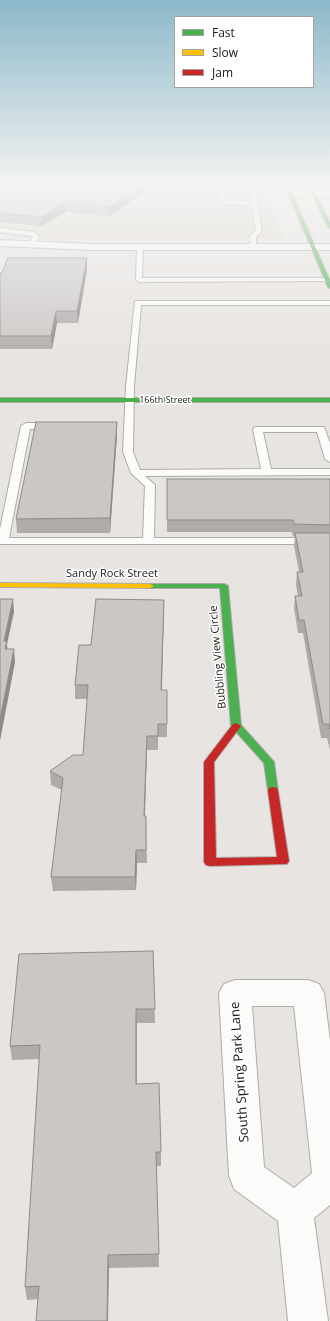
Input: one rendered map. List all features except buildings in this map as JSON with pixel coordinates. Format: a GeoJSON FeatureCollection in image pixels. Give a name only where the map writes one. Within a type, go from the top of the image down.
{"type":"FeatureCollection","features":[{"type":"Feature","properties":{"kind":"street"},"geometry":{"type":"LineString","coordinates":[[66,246],[330,247]]}},
{"type":"Feature","properties":{"kind":"street"},"geometry":{"type":"LineString","coordinates":[[313,247],[328,283]]}},
{"type":"Feature","properties":{"kind":"street","name":"166th Street"},"geometry":{"type":"LineString","coordinates":[[0,400],[330,400]]}},
{"type":"Feature","properties":{"kind":"street","name":"Sandy Rock Street"},"geometry":{"type":"LineString","coordinates":[[0,585],[224,586]]}},
{"type":"Feature","properties":{"kind":"street","name":"Bubbling View Circle"},"geometry":{"type":"LineString","coordinates":[[224,586],[236,726]]}},
{"type":"Feature","properties":{"kind":"street"},"geometry":{"type":"LineString","coordinates":[[236,726],[269,762],[283,861],[210,862],[209,762],[236,726]]}},
{"type":"Feature","properties":{"kind":"street","name":"South Spring Park Lane"},"geometry":{"type":"LineString","coordinates":[[295,1211],[247,1176],[235,993],[308,993],[330,1172]]}},
{"type":"Feature","properties":{"kind":"street"},"geometry":{"type":"LineString","coordinates":[[308,1321],[295,1211],[330,1180]]}},
{"type":"Feature","properties":{"kind":"lane"},"geometry":{"type":"LineString","coordinates":[[140,247],[139,282],[291,280],[328,283]]}},
{"type":"Feature","properties":{"kind":"lane"},"geometry":{"type":"LineString","coordinates":[[148,541],[150,485],[136,473],[128,452],[125,426],[130,400],[138,302],[330,303]]}},
{"type":"Feature","properties":{"kind":"lane"},"geometry":{"type":"LineString","coordinates":[[66,426],[26,426],[3,541],[330,540]]}},
{"type":"Feature","properties":{"kind":"lane"},"geometry":{"type":"LineString","coordinates":[[267,472],[258,429],[321,429],[330,459]]}},
{"type":"Feature","properties":{"kind":"lane"},"geometry":{"type":"LineString","coordinates":[[136,473],[330,472]]}},
{"type":"Feature","properties":{"kind":"traffic: fast"},"geometry":{"type":"LineString","coordinates":[[312,246],[330,287]]}},
{"type":"Feature","properties":{"kind":"traffic: fast"},"geometry":{"type":"LineString","coordinates":[[0,400],[330,400]]}},
{"type":"Feature","properties":{"kind":"traffic: fast"},"geometry":{"type":"LineString","coordinates":[[150,586],[224,586],[236,726],[269,762],[273,791]]}},
{"type":"Feature","properties":{"kind":"traffic: slow"},"geometry":{"type":"LineString","coordinates":[[0,585],[150,586]]}},
{"type":"Feature","properties":{"kind":"traffic: jam"},"geometry":{"type":"LineString","coordinates":[[236,726],[209,762],[210,862],[283,861],[273,791]]}}]}
